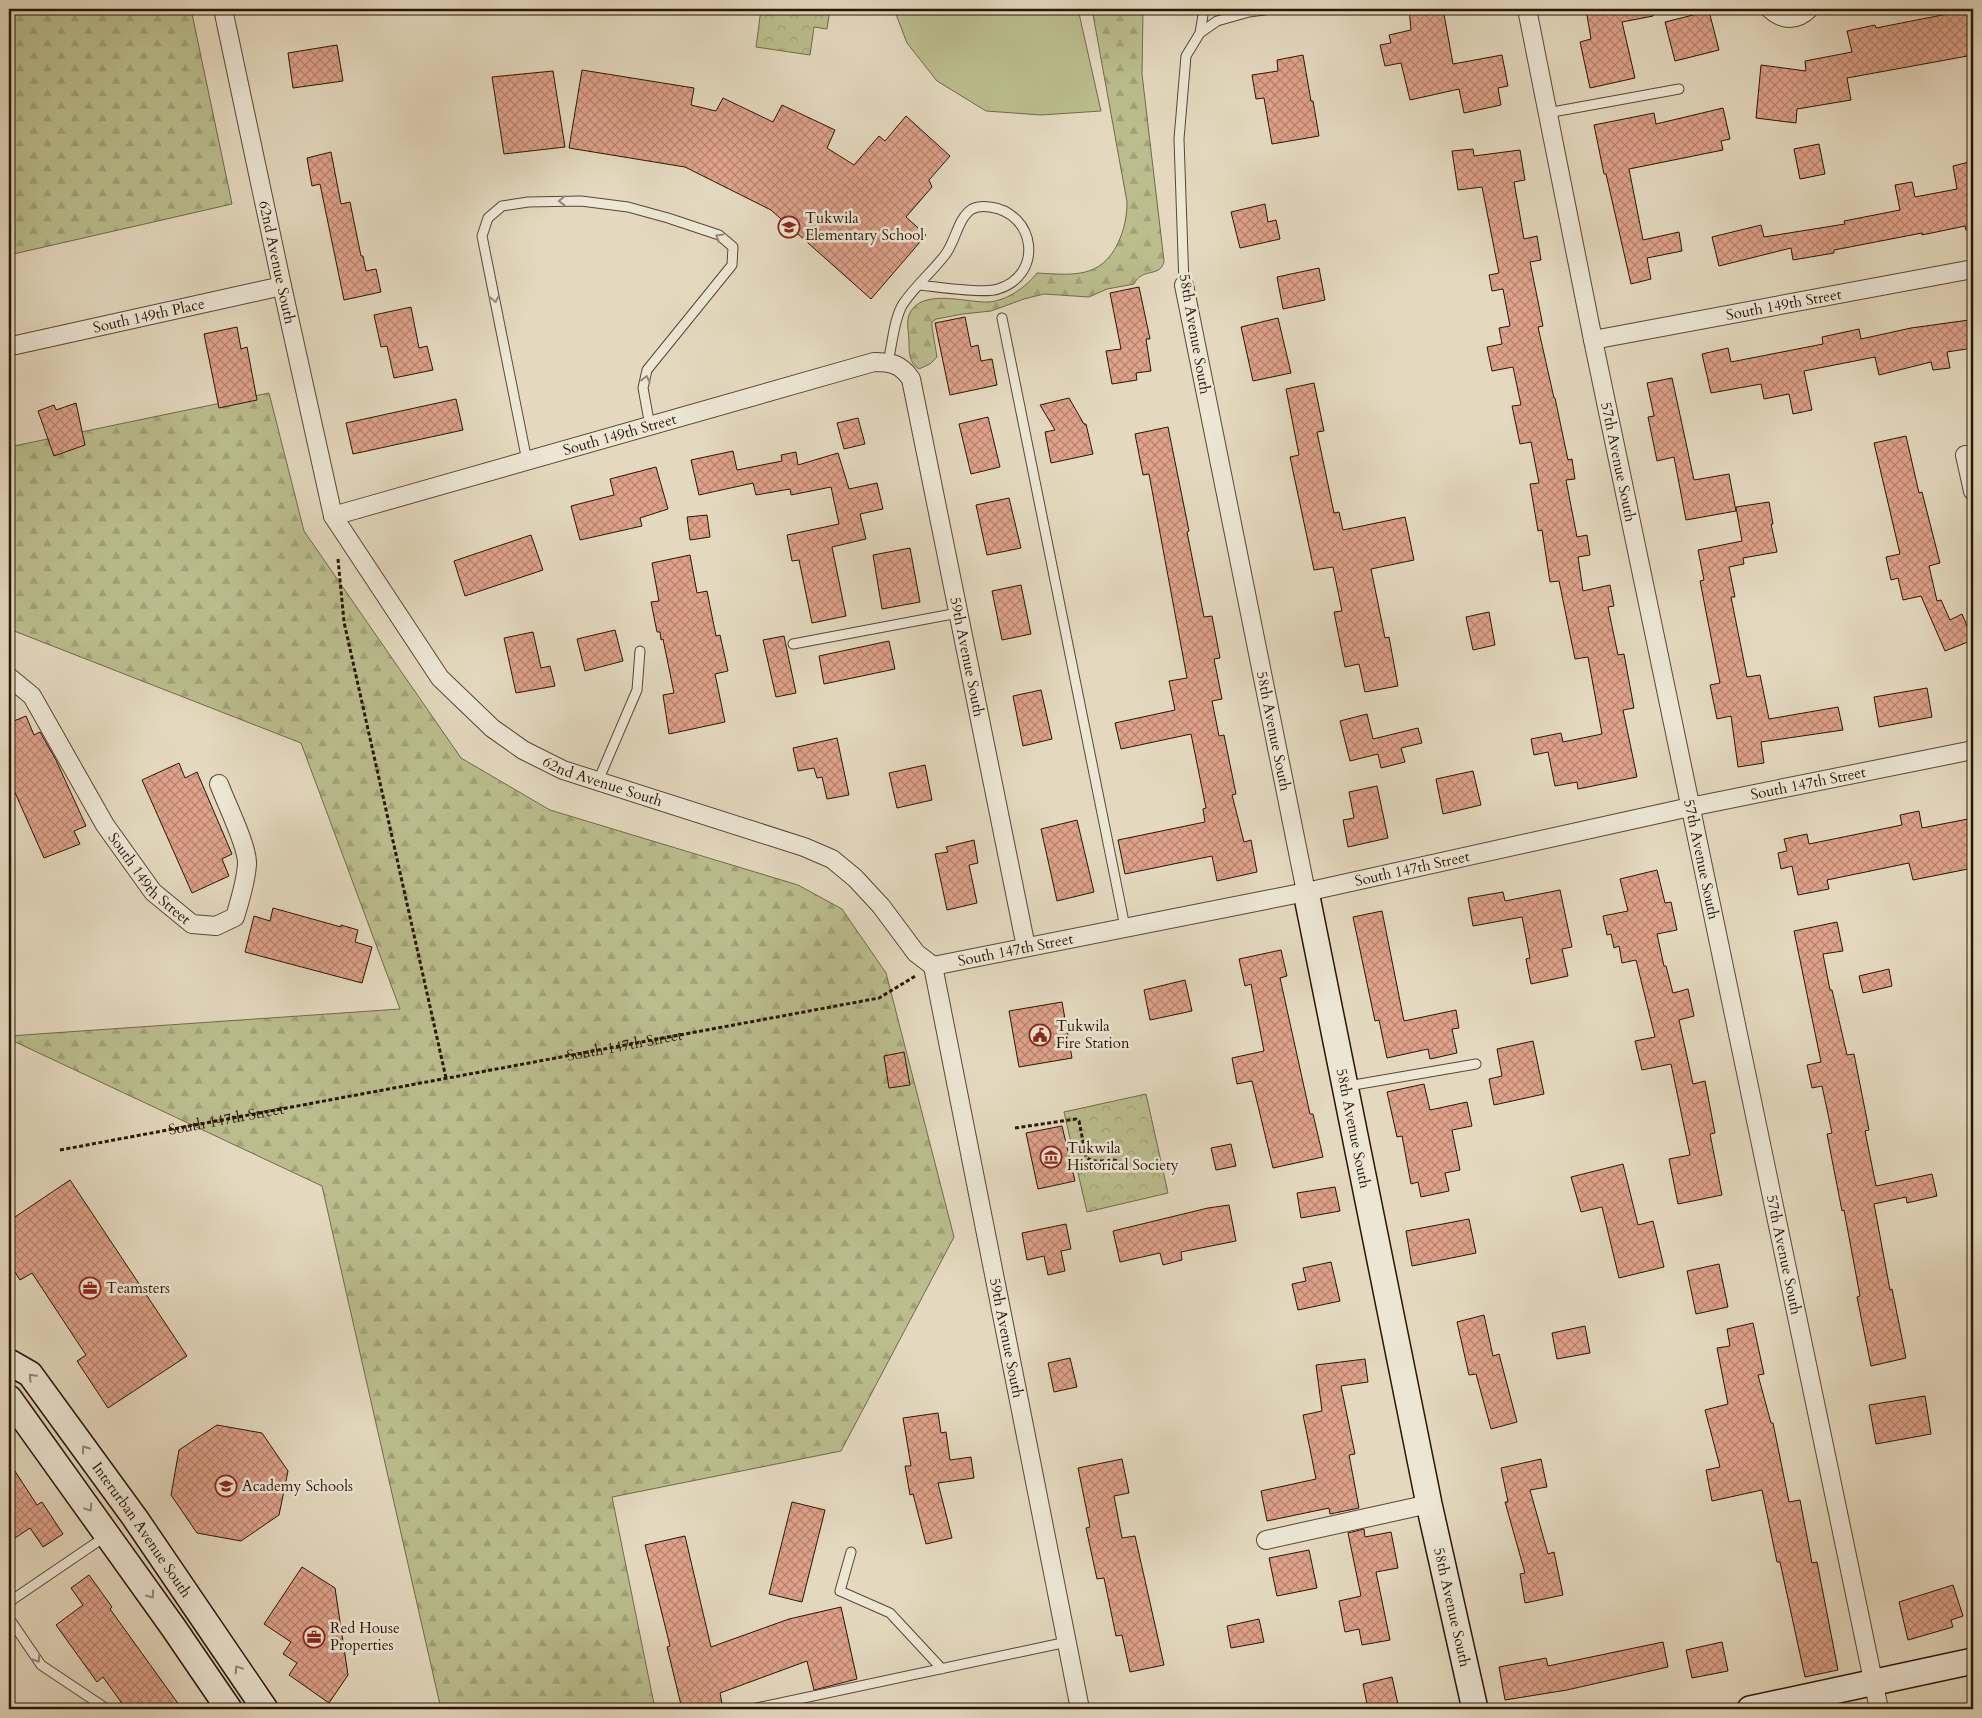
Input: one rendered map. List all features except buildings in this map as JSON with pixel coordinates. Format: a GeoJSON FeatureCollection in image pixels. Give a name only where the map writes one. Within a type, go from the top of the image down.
{"type":"FeatureCollection","features":[{"type":"Feature","properties":{"kind":"street","name":"62nd Avenue South"},"geometry":{"type":"LineString","coordinates":[[223,9],[282,286],[334,516],[440,678],[492,728],[523,750],[563,770],[804,847],[832,858],[862,885],[881,906],[916,954],[933,966]]}},
{"type":"Feature","properties":{"kind":"street","name":"57th Avenue South"},"geometry":{"type":"LineString","coordinates":[[1526,9],[1593,340],[1879,1709]]}},
{"type":"Feature","properties":{"kind":"street"},"geometry":{"type":"LineString","coordinates":[[1770,9],[1776,15],[1785,18],[1803,15],[1809,9]]}},
{"type":"Feature","properties":{"kind":"street","name":"South 149th Street"},"geometry":{"type":"LineString","coordinates":[[1593,340],[1973,269]]}},
{"type":"Feature","properties":{"kind":"street","name":"58th Avenue South"},"geometry":{"type":"LineString","coordinates":[[1184,285],[1429,1504],[1475,1709]]}},
{"type":"Feature","properties":{"kind":"street","name":"South 149th Place"},"geometry":{"type":"LineString","coordinates":[[16,345],[282,286]]}},
{"type":"Feature","properties":{"kind":"street","name":"South 149th Street"},"geometry":{"type":"LineString","coordinates":[[334,516],[874,362],[896,366]]}},
{"type":"Feature","properties":{"kind":"street","name":"59th Avenue South"},"geometry":{"type":"LineString","coordinates":[[896,366],[910,379],[1026,947]]}},
{"type":"Feature","properties":{"kind":"street"},"geometry":{"type":"LineString","coordinates":[[1966,454],[1973,491]]}},
{"type":"Feature","properties":{"kind":"street","name":"South 149th Street"},"geometry":{"type":"LineString","coordinates":[[9,677],[32,696],[105,825],[153,892],[192,924],[216,926],[235,917],[244,884],[248,862],[219,784]]}},
{"type":"Feature","properties":{"kind":"street","name":"South 147th Street"},"geometry":{"type":"LineString","coordinates":[[933,966],[1306,892],[1690,807],[1973,750]]}},
{"type":"Feature","properties":{"kind":"street","name":"59th Avenue South"},"geometry":{"type":"LineString","coordinates":[[933,966],[1080,1709]]}},
{"type":"Feature","properties":{"kind":"street","name":"Interurban Avenue South"},"geometry":{"type":"LineString","coordinates":[[9,1362],[30,1374],[134,1518],[265,1709]]}},
{"type":"Feature","properties":{"kind":"street","name":"Interurban Avenue South"},"geometry":{"type":"LineString","coordinates":[[9,1398],[174,1627],[229,1709]]}},
{"type":"Feature","properties":{"kind":"street"},"geometry":{"type":"LineString","coordinates":[[1266,1540],[1429,1504]]}},
{"type":"Feature","properties":{"kind":"street"},"geometry":{"type":"LineString","coordinates":[[1750,1709],[1973,1661]]}},
{"type":"Feature","properties":{"kind":"lane"},"geometry":{"type":"LineString","coordinates":[[1200,33],[1204,9]]}},
{"type":"Feature","properties":{"kind":"lane","name":"58th Avenue South"},"geometry":{"type":"LineString","coordinates":[[1184,285],[1179,139],[1186,56],[1200,33],[1217,21],[1249,12],[1272,9]]}},
{"type":"Feature","properties":{"kind":"lane"},"geometry":{"type":"LineString","coordinates":[[1547,112],[1679,89]]}},
{"type":"Feature","properties":{"kind":"lane"},"geometry":{"type":"LineString","coordinates":[[527,461],[482,236],[488,218],[502,206],[528,202],[581,201],[628,208],[668,218],[719,235],[733,247],[732,266],[647,370],[644,388],[650,426]]}},
{"type":"Feature","properties":{"kind":"lane"},"geometry":{"type":"LineString","coordinates":[[896,366],[899,314],[903,304],[919,285],[946,254],[964,217],[972,209],[982,206],[999,208],[1012,214],[1023,227],[1030,250],[1027,262],[1020,275],[998,290],[919,285]]}},
{"type":"Feature","properties":{"kind":"lane"},"geometry":{"type":"LineString","coordinates":[[1002,318],[1125,927]]}},
{"type":"Feature","properties":{"kind":"lane"},"geometry":{"type":"LineString","coordinates":[[793,644],[958,613]]}},
{"type":"Feature","properties":{"kind":"lane"},"geometry":{"type":"LineString","coordinates":[[598,781],[637,690],[640,651]]}},
{"type":"Feature","properties":{"kind":"lane"},"geometry":{"type":"LineString","coordinates":[[1345,1086],[1476,1064]]}},
{"type":"Feature","properties":{"kind":"lane"},"geometry":{"type":"LineString","coordinates":[[9,1602],[108,1535]]}},
{"type":"Feature","properties":{"kind":"lane"},"geometry":{"type":"LineString","coordinates":[[851,1552],[840,1591],[890,1613],[942,1669]]}},
{"type":"Feature","properties":{"kind":"lane"},"geometry":{"type":"LineString","coordinates":[[9,1618],[41,1665],[106,1709]]}},
{"type":"Feature","properties":{"kind":"lane"},"geometry":{"type":"LineString","coordinates":[[752,1709],[1067,1642]]}},
{"type":"Feature","properties":{"kind":"path"},"geometry":{"type":"LineString","coordinates":[[337,554],[344,622],[446,1078]]}},
{"type":"Feature","properties":{"kind":"path","name":"South 147th Street"},"geometry":{"type":"LineString","coordinates":[[60,1150],[879,998],[933,966]]}},
{"type":"Feature","properties":{"kind":"path"},"geometry":{"type":"LineString","coordinates":[[1015,1128],[1076,1119],[1088,1160],[1098,1162],[1114,1160],[1128,1167],[1138,1168],[1149,1163]]}},
{"type":"Feature","properties":{"kind":"green space"},"geometry":{"type":"Polygon","coordinates":[[[9,9],[191,9],[232,204],[9,255],[9,9]]]}},
{"type":"Feature","properties":{"kind":"green space"},"geometry":{"type":"Polygon","coordinates":[[[761,9],[830,9],[827,29],[814,27],[810,55],[756,47],[761,9]]]}},
{"type":"Feature","properties":{"kind":"green space"},"geometry":{"type":"Polygon","coordinates":[[[894,9],[1078,9],[1101,111],[1041,115],[986,111],[937,81],[907,43],[894,9]]]}},
{"type":"Feature","properties":{"kind":"green space"},"geometry":{"type":"Polygon","coordinates":[[[1092,9],[1143,9],[1142,74],[1164,261],[1162,266],[1137,279],[1134,284],[1107,289],[1089,297],[1044,294],[991,311],[936,319],[932,322],[932,327],[937,357],[930,364],[919,369],[913,364],[909,350],[908,318],[915,306],[923,301],[945,298],[979,302],[1002,299],[1022,288],[1037,273],[1074,274],[1094,269],[1111,255],[1118,243],[1125,223],[1127,202],[1092,9]]]}},
{"type":"Feature","properties":{"kind":"green space"},"geometry":{"type":"Polygon","coordinates":[[[269,393],[304,531],[461,758],[550,810],[798,885],[842,909],[886,973],[954,1237],[841,1451],[612,1497],[655,1709],[441,1709],[322,1186],[9,1039],[9,1036],[400,1009],[301,743],[9,629],[9,447],[269,393]]]}},
{"type":"Feature","properties":{"kind":"green space"},"geometry":{"type":"Polygon","coordinates":[[[1146,1094],[1168,1193],[1087,1212],[1064,1112],[1146,1094]]]}},
{"type":"Feature","properties":{"kind":"place","name":"Tukwila Elementary School"},"geometry":{"type":"Point","coordinates":[789,227]}},
{"type":"Feature","properties":{"kind":"place","name":"Tukwila Fire Station"},"geometry":{"type":"Point","coordinates":[1040,1035]}},
{"type":"Feature","properties":{"kind":"place","name":"Tukwila Historical Society"},"geometry":{"type":"Point","coordinates":[1051,1157]}},
{"type":"Feature","properties":{"kind":"place","name":"Teamsters"},"geometry":{"type":"Point","coordinates":[90,1288]}},
{"type":"Feature","properties":{"kind":"place","name":"Academy Schools"},"geometry":{"type":"Point","coordinates":[226,1486]}},
{"type":"Feature","properties":{"kind":"place","name":"Red House Properties"},"geometry":{"type":"Point","coordinates":[314,1637]}}]}
